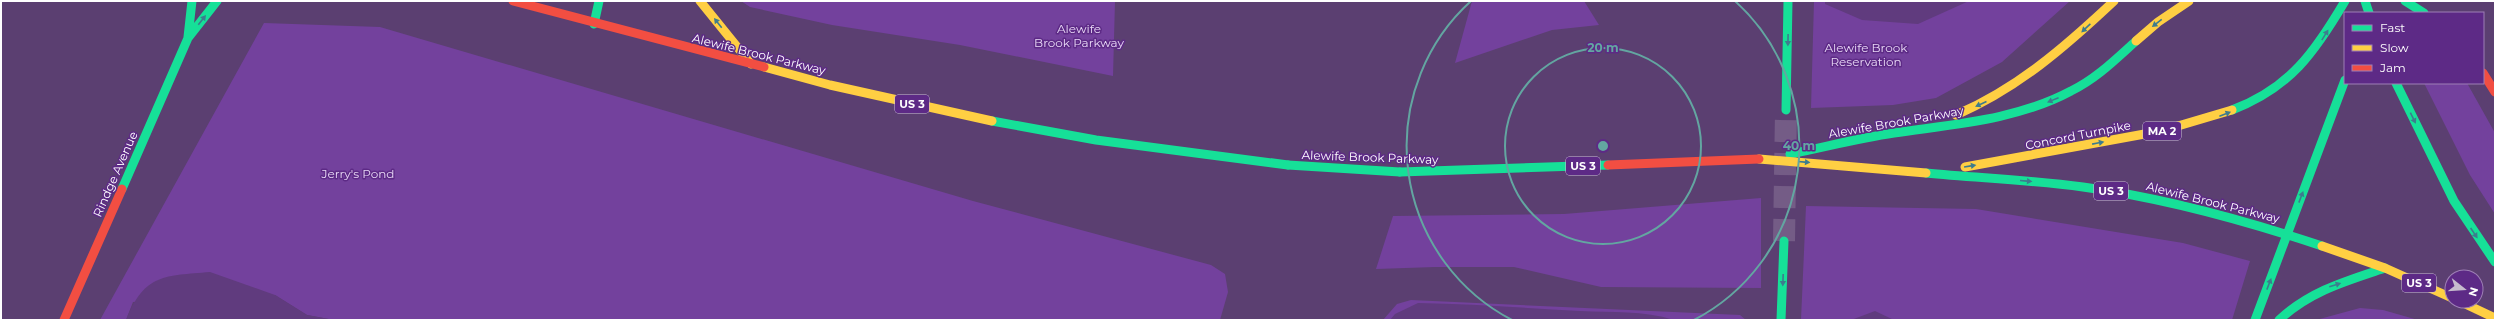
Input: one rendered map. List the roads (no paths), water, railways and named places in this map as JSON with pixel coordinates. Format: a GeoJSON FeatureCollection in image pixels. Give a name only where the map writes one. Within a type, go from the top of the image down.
{"type":"FeatureCollection","features":[{"type":"Feature","properties":{"kind":"main road","name":"Rindge Avenue"},"geometry":{"type":"LineString","coordinates":[[188,38],[192,1]]}},
{"type":"Feature","properties":{"kind":"main road","name":"Rindge Avenue"},"geometry":{"type":"LineString","coordinates":[[64,320],[188,38],[217,1]]}},
{"type":"Feature","properties":{"kind":"main road","name":"Alewife Brook Parkway"},"geometry":{"type":"LineString","coordinates":[[513,1],[594,24],[880,97],[1050,133],[1288,165],[1400,172],[1765,159],[1932,172],[2102,190],[2190,207],[2287,234],[2385,268],[2444,294]]}},
{"type":"Feature","properties":{"kind":"main road"},"geometry":{"type":"LineString","coordinates":[[551,12],[554,1]]}},
{"type":"Feature","properties":{"kind":"main road"},"geometry":{"type":"LineString","coordinates":[[594,24],[599,1]]}},
{"type":"Feature","properties":{"kind":"main road"},"geometry":{"type":"LineString","coordinates":[[700,1],[750,64]]}},
{"type":"Feature","properties":{"kind":"main road"},"geometry":{"type":"LineString","coordinates":[[1786,110],[1788,1]]}},
{"type":"Feature","properties":{"kind":"main road"},"geometry":{"type":"LineString","coordinates":[[1891,133],[1951,116],[2005,92],[2054,57],[2114,1]]}},
{"type":"Feature","properties":{"kind":"main road","name":"Alewife Brook Parkway"},"geometry":{"type":"LineString","coordinates":[[1765,159],[1891,133],[2005,115],[2059,98],[2093,78],[2154,24],[2189,1]]}},
{"type":"Feature","properties":{"kind":"main road","name":"Concord Turnpike"},"geometry":{"type":"LineString","coordinates":[[1932,172],[2138,136],[2195,124],[2230,112],[2262,96],[2300,67],[2321,40],[2345,1]]}},
{"type":"Feature","properties":{"kind":"main road"},"geometry":{"type":"LineString","coordinates":[[2358,1],[2358,12]]}},
{"type":"Feature","properties":{"kind":"main road"},"geometry":{"type":"LineString","coordinates":[[2364,1],[2369,12]]}},
{"type":"Feature","properties":{"kind":"main road"},"geometry":{"type":"LineString","coordinates":[[2405,1],[2422,12]]}},
{"type":"Feature","properties":{"kind":"main road"},"geometry":{"type":"LineString","coordinates":[[2484,75],[2495,92]]}},
{"type":"Feature","properties":{"kind":"main road"},"geometry":{"type":"LineString","coordinates":[[2255,320],[2344,83]]}},
{"type":"Feature","properties":{"kind":"main road"},"geometry":{"type":"LineString","coordinates":[[2396,84],[2454,201],[2495,262]]}},
{"type":"Feature","properties":{"kind":"main road"},"geometry":{"type":"LineString","coordinates":[[1781,320],[1784,241]]}},
{"type":"Feature","properties":{"kind":"main road"},"geometry":{"type":"LineString","coordinates":[[2279,320],[2294,305],[2318,290],[2385,268]]}},
{"type":"Feature","properties":{"kind":"main road"},"geometry":{"type":"LineString","coordinates":[[2475,309],[2495,318]]}},
{"type":"Feature","properties":{"kind":"tunnel"},"geometry":{"type":"LineString","coordinates":[[1784,241],[1786,110]]}},
{"type":"Feature","properties":{"kind":"park label","name":"Alewife Brook Reservation"},"geometry":{"type":"Point","coordinates":[1866,54]}},
{"type":"Feature","properties":{"kind":"park label","name":"Jerry's Pond"},"geometry":{"type":"Point","coordinates":[358,173]}}]}
